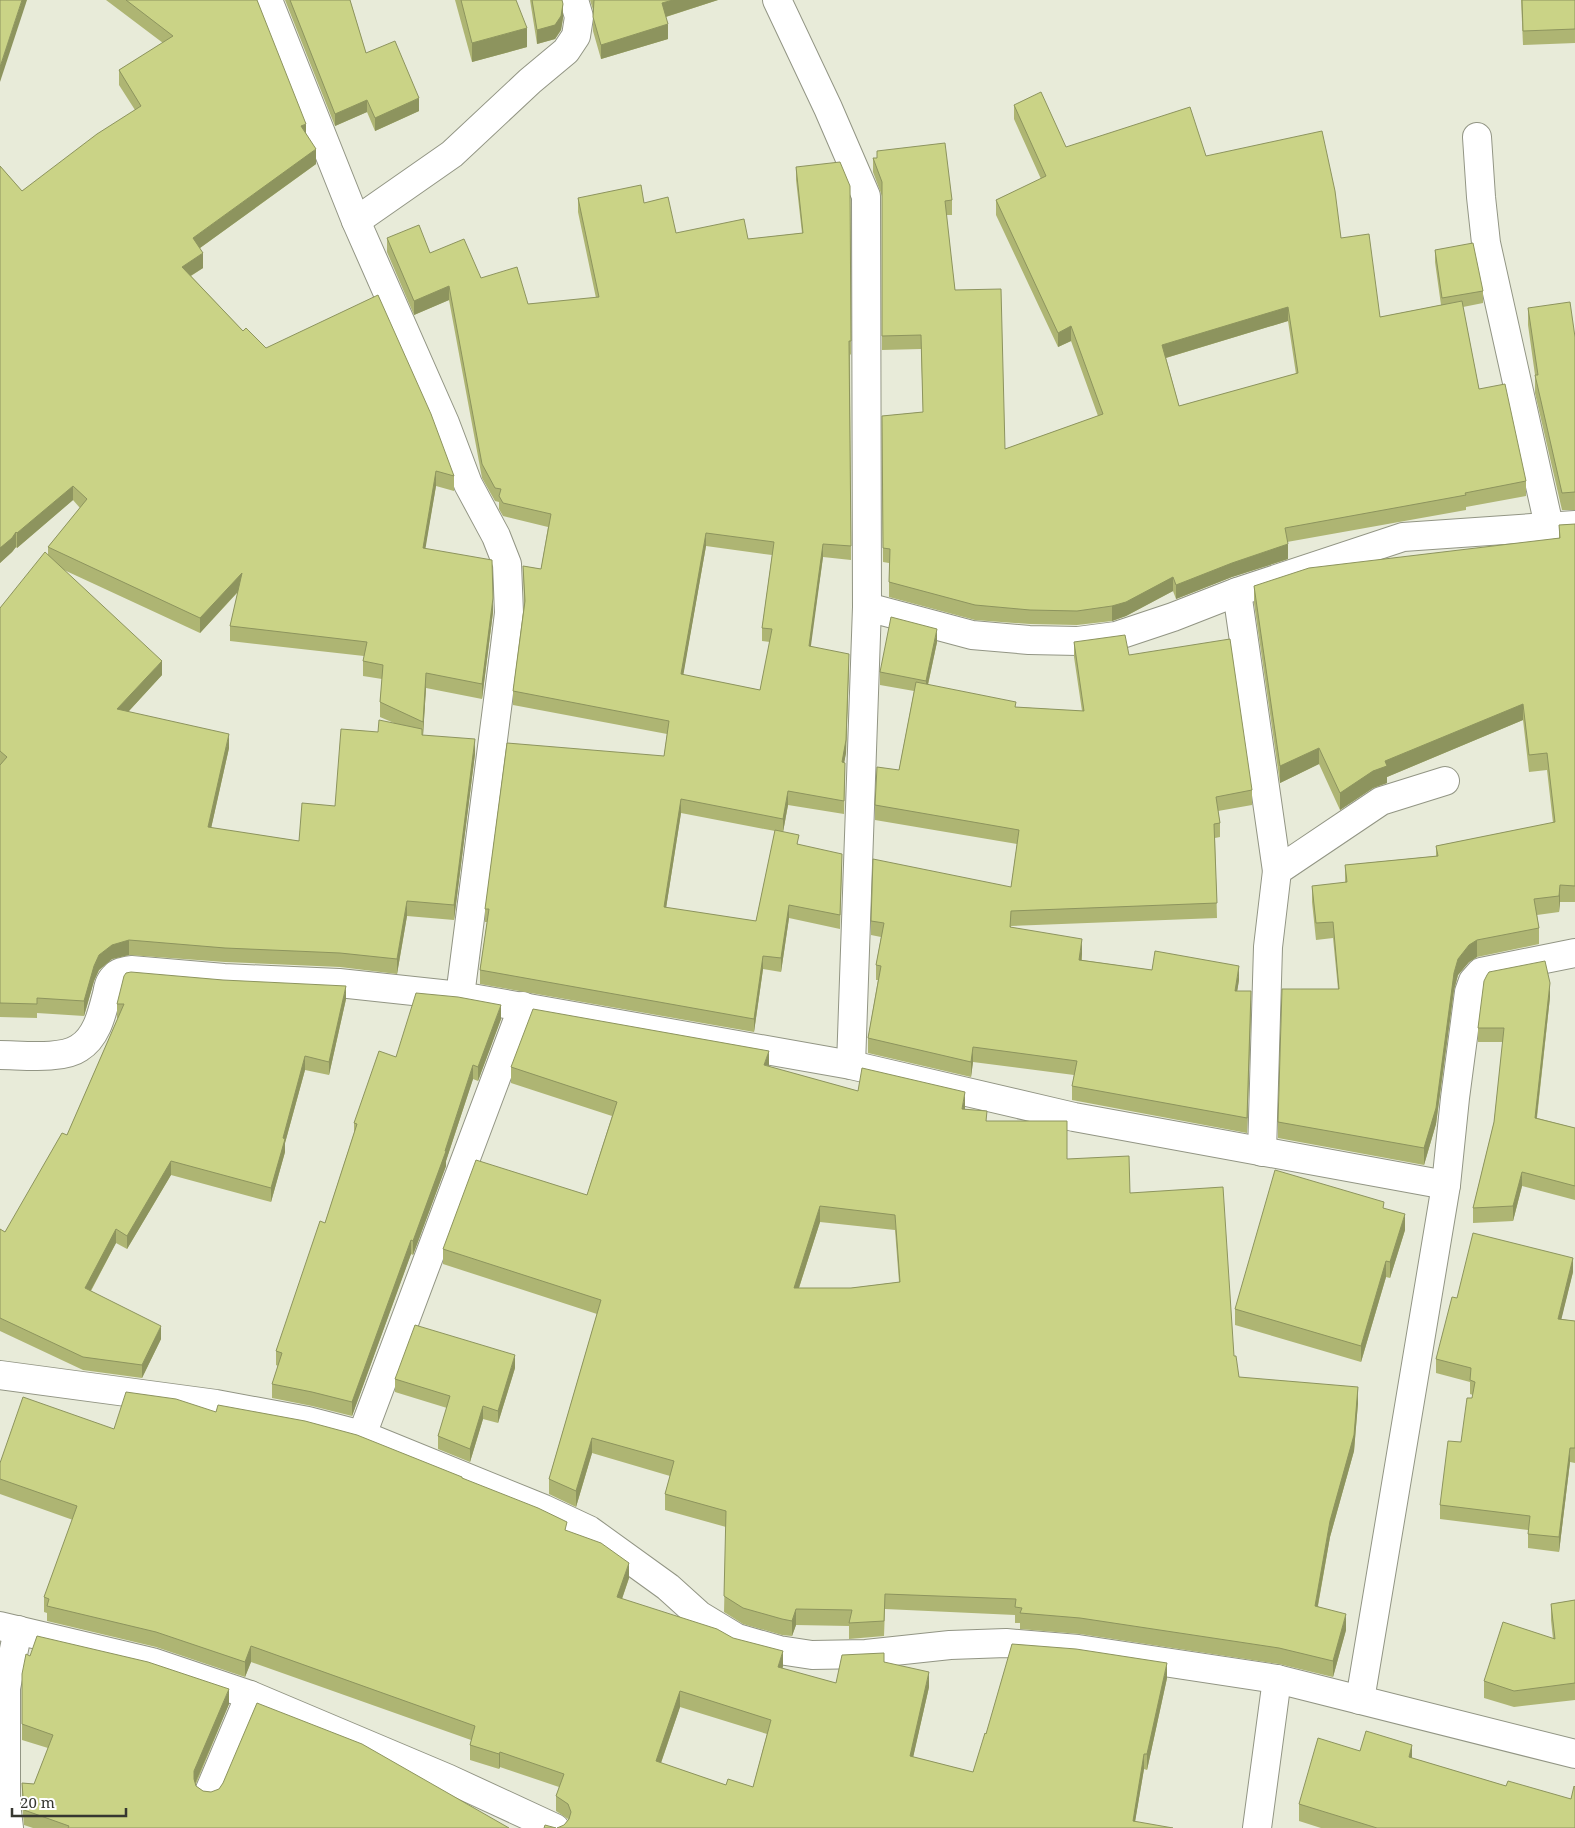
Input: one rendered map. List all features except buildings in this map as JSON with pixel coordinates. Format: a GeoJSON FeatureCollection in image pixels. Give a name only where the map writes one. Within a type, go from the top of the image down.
{"type":"FeatureCollection","features":[{"type":"Feature","properties":{"kind":"street"},"geometry":{"type":"LineString","coordinates":[[268,0],[356,221],[445,423],[464,475],[480,509],[496,536],[507,564],[509,613],[460,996]]}},
{"type":"Feature","properties":{"kind":"street"},"geometry":{"type":"LineString","coordinates":[[356,221],[452,154],[566,50],[576,36],[579,18],[574,0]]}},
{"type":"Feature","properties":{"kind":"street"},"geometry":{"type":"LineString","coordinates":[[777,0],[828,108],[866,196],[867,607],[851,1065]]}},
{"type":"Feature","properties":{"kind":"street"},"geometry":{"type":"LineString","coordinates":[[867,607],[972,635],[1029,640],[1078,641],[1116,636],[1238,592],[1403,537],[1562,526],[1486,243],[1477,137]]}},
{"type":"Feature","properties":{"kind":"street"},"geometry":{"type":"LineString","coordinates":[[1238,592],[1277,871],[1268,947],[1262,1152]]}},
{"type":"Feature","properties":{"kind":"street"},"geometry":{"type":"LineString","coordinates":[[1277,871],[1381,801],[1445,781]]}},
{"type":"Feature","properties":{"kind":"street"},"geometry":{"type":"LineString","coordinates":[[1360,1700],[1446,1185],[1456,1088],[1469,992],[1473,981],[1481,972],[1575,953]]}},
{"type":"Feature","properties":{"kind":"street"},"geometry":{"type":"LineString","coordinates":[[0,1055],[58,1054],[79,1048],[97,1026],[110,982],[114,975],[121,971],[131,970],[224,978],[339,983],[460,996],[523,1006],[851,1065],[1074,1117],[1446,1185]]}},
{"type":"Feature","properties":{"kind":"street"},"geometry":{"type":"LineString","coordinates":[[362,1435],[523,1006]]}},
{"type":"Feature","properties":{"kind":"street"},"geometry":{"type":"LineString","coordinates":[[0,1374],[216,1404],[308,1420],[362,1435],[544,1509],[589,1530],[668,1587],[699,1615],[737,1638],[779,1650],[812,1655],[866,1654],[950,1645],[1006,1643],[1078,1649],[1277,1679],[1575,1754]]}},
{"type":"Feature","properties":{"kind":"street"},"geometry":{"type":"LineString","coordinates":[[9,1828],[6,1804],[6,1688],[9,1628],[152,1662],[250,1695],[449,1779],[555,1828]]}},
{"type":"Feature","properties":{"kind":"street"},"geometry":{"type":"LineString","coordinates":[[1257,1828],[1277,1679]]}},
{"type":"Feature","properties":{"kind":"street"},"geometry":{"type":"LineString","coordinates":[[209,1792],[250,1695]]}}]}
